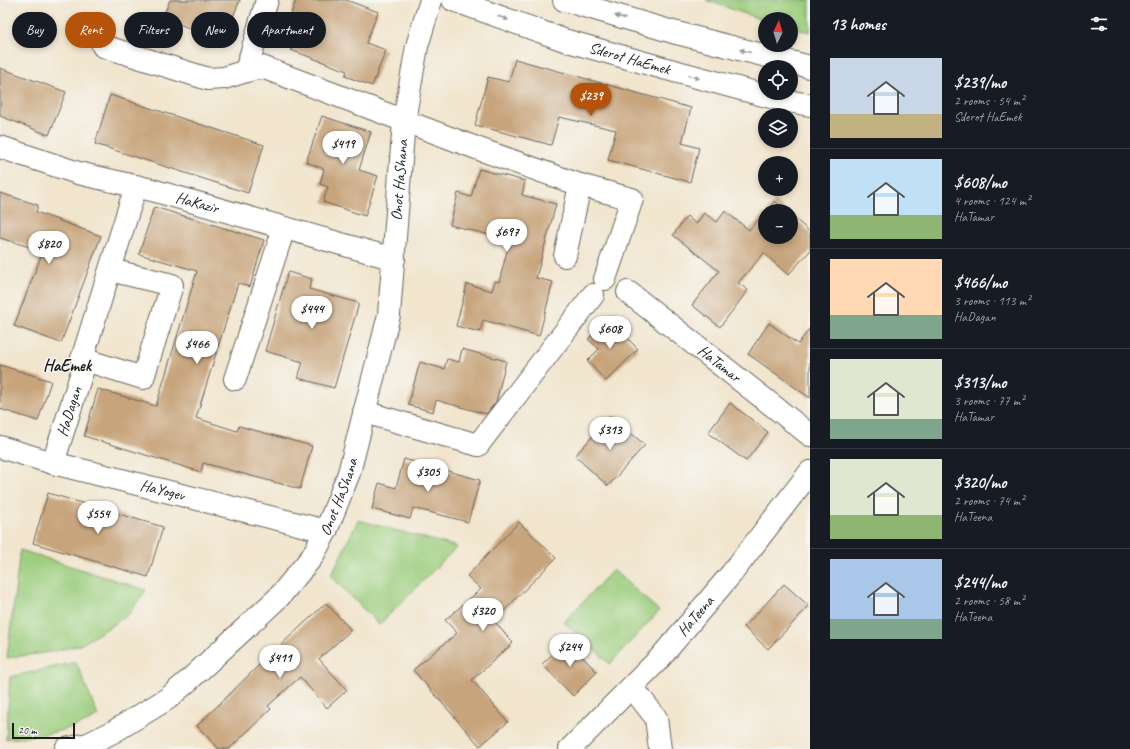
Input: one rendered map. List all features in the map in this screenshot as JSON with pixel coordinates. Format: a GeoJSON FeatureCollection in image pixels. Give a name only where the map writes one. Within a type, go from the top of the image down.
{"type":"FeatureCollection","features":[{"type":"Feature","properties":{"kind":"street"},"geometry":{"type":"LineString","coordinates":[[109,48],[208,79],[224,78],[246,71],[267,0]]}},
{"type":"Feature","properties":{"kind":"street","name":"Onot HaShana"},"geometry":{"type":"LineString","coordinates":[[66,749],[88,744],[113,732],[167,699],[279,597],[312,557],[326,531],[349,473],[389,316],[404,121],[417,46],[431,0]]}},
{"type":"Feature","properties":{"kind":"street","name":"Sderot HaEmek"},"geometry":{"type":"LineString","coordinates":[[453,0],[564,40],[782,100],[810,105]]}},
{"type":"Feature","properties":{"kind":"street"},"geometry":{"type":"LineString","coordinates":[[564,0],[673,32],[810,67]]}},
{"type":"Feature","properties":{"kind":"street","name":"Onot HaShana"},"geometry":{"type":"LineString","coordinates":[[246,71],[262,67],[404,121]]}},
{"type":"Feature","properties":{"kind":"street"},"geometry":{"type":"LineString","coordinates":[[364,412],[478,446],[599,287],[632,199],[580,185],[404,121]]}},
{"type":"Feature","properties":{"kind":"street","name":"HaKazir"},"geometry":{"type":"LineString","coordinates":[[0,147],[78,173],[136,186],[394,259]]}},
{"type":"Feature","properties":{"kind":"street"},"geometry":{"type":"LineString","coordinates":[[565,256],[580,185]]}},
{"type":"Feature","properties":{"kind":"street","name":"HaDagan"},"geometry":{"type":"LineString","coordinates":[[54,463],[82,372],[82,359],[136,186]]}},
{"type":"Feature","properties":{"kind":"street"},"geometry":{"type":"LineString","coordinates":[[235,380],[284,228]]}},
{"type":"Feature","properties":{"kind":"street"},"geometry":{"type":"LineString","coordinates":[[82,359],[143,378],[172,285],[110,270]]}},
{"type":"Feature","properties":{"kind":"street","name":"HaTamar"},"geometry":{"type":"LineString","coordinates":[[628,292],[810,435]]}},
{"type":"Feature","properties":{"kind":"street","name":"HaYogev"},"geometry":{"type":"LineString","coordinates":[[0,447],[54,463],[326,531]]}},
{"type":"Feature","properties":{"kind":"street","name":"HaTeena"},"geometry":{"type":"LineString","coordinates":[[570,749],[660,658],[727,579],[810,472]]}},
{"type":"Feature","properties":{"kind":"street"},"geometry":{"type":"LineString","coordinates":[[632,687],[656,718],[660,749]]}},
{"type":"Feature","properties":{"kind":"green space"},"geometry":{"type":"Polygon","coordinates":[[[706,0],[810,0],[810,32],[798,29],[798,12],[758,12],[758,19],[706,0]]]}},
{"type":"Feature","properties":{"kind":"green space"},"geometry":{"type":"Polygon","coordinates":[[[358,520],[457,547],[379,625],[331,576],[358,520]]]}},
{"type":"Feature","properties":{"kind":"green space"},"geometry":{"type":"Polygon","coordinates":[[[20,550],[146,590],[129,614],[80,645],[50,652],[7,658],[20,550]]]}},
{"type":"Feature","properties":{"kind":"green space"},"geometry":{"type":"Polygon","coordinates":[[[613,570],[659,611],[610,664],[564,622],[613,570]]]}},
{"type":"Feature","properties":{"kind":"green space"},"geometry":{"type":"Polygon","coordinates":[[[76,662],[98,716],[77,726],[41,735],[6,739],[10,677],[76,662]]]}},
{"type":"Feature","properties":{"kind":"building"},"geometry":{"type":"Polygon","coordinates":[[[170,0],[240,0],[235,12],[191,12],[191,29],[183,26],[183,12],[165,12],[170,0]]]}},
{"type":"Feature","properties":{"kind":"building"},"geometry":{"type":"Polygon","coordinates":[[[296,0],[346,0],[378,12],[366,43],[386,50],[372,86],[345,76],[347,71],[291,50],[292,48],[326,48],[326,12],[292,12],[296,0]]]}},
{"type":"Feature","properties":{"kind":"building"},"geometry":{"type":"Polygon","coordinates":[[[515,59],[691,108],[682,143],[699,148],[690,182],[608,160],[616,130],[559,117],[551,145],[475,125],[488,77],[509,82],[515,59]]]}},
{"type":"Feature","properties":{"kind":"building"},"geometry":{"type":"Polygon","coordinates":[[[0,68],[66,92],[49,135],[0,116],[0,68]]]}},
{"type":"Feature","properties":{"kind":"building"},"geometry":{"type":"Polygon","coordinates":[[[110,95],[264,145],[248,193],[95,144],[110,95]]]}},
{"type":"Feature","properties":{"kind":"building"},"geometry":{"type":"Polygon","coordinates":[[[322,116],[371,132],[359,170],[378,176],[365,216],[323,202],[328,187],[320,184],[324,169],[306,162],[322,116]]]}},
{"type":"Feature","properties":{"kind":"building"},"geometry":{"type":"Polygon","coordinates":[[[479,169],[525,181],[522,195],[556,204],[536,278],[553,282],[539,336],[483,320],[480,332],[456,326],[467,284],[492,291],[495,281],[499,282],[510,240],[450,225],[458,193],[471,197],[479,169]]]}},
{"type":"Feature","properties":{"kind":"building"},"geometry":{"type":"Polygon","coordinates":[[[0,193],[38,205],[36,212],[101,236],[61,343],[14,326],[43,251],[0,238],[0,193]]]}},
{"type":"Feature","properties":{"kind":"building"},"geometry":{"type":"Polygon","coordinates":[[[154,207],[264,240],[250,287],[238,283],[196,418],[237,431],[239,426],[312,446],[300,489],[203,463],[201,472],[84,436],[98,389],[156,406],[197,271],[139,254],[154,207]]]}},
{"type":"Feature","properties":{"kind":"building"},"geometry":{"type":"Polygon","coordinates":[[[725,211],[749,230],[758,220],[758,244],[798,244],[798,221],[810,232],[810,251],[788,275],[764,253],[738,283],[748,290],[720,327],[692,305],[719,271],[673,235],[687,216],[696,224],[704,213],[717,222],[725,211]]]}},
{"type":"Feature","properties":{"kind":"building"},"geometry":{"type":"Polygon","coordinates":[[[288,272],[312,279],[309,289],[359,303],[334,388],[298,378],[303,362],[265,351],[288,272]]]}},
{"type":"Feature","properties":{"kind":"building"},"geometry":{"type":"Polygon","coordinates":[[[608,319],[638,349],[606,381],[587,361],[599,349],[588,339],[608,319]]]}},
{"type":"Feature","properties":{"kind":"building"},"geometry":{"type":"Polygon","coordinates":[[[769,323],[798,344],[810,328],[810,398],[748,354],[769,323]]]}},
{"type":"Feature","properties":{"kind":"building"},"geometry":{"type":"Polygon","coordinates":[[[462,349],[506,361],[496,402],[486,414],[436,400],[433,412],[408,405],[420,362],[444,369],[447,359],[459,362],[462,349]]]}},
{"type":"Feature","properties":{"kind":"building"},"geometry":{"type":"Polygon","coordinates":[[[0,365],[51,381],[38,421],[0,409],[0,365]]]}},
{"type":"Feature","properties":{"kind":"building"},"geometry":{"type":"Polygon","coordinates":[[[730,403],[768,432],[746,461],[708,433],[730,403]]]}},
{"type":"Feature","properties":{"kind":"building"},"geometry":{"type":"Polygon","coordinates":[[[611,416],[645,445],[608,486],[575,456],[611,416]]]}},
{"type":"Feature","properties":{"kind":"building"},"geometry":{"type":"Polygon","coordinates":[[[404,459],[480,480],[468,522],[413,508],[410,519],[372,509],[379,483],[396,488],[404,459]]]}},
{"type":"Feature","properties":{"kind":"building"},"geometry":{"type":"Polygon","coordinates":[[[48,493],[163,527],[148,577],[33,543],[48,493]]]}},
{"type":"Feature","properties":{"kind":"building"},"geometry":{"type":"Polygon","coordinates":[[[519,522],[556,558],[494,621],[513,643],[472,680],[508,722],[480,746],[413,670],[457,633],[445,620],[481,589],[467,576],[519,522]]]}},
{"type":"Feature","properties":{"kind":"building"},"geometry":{"type":"Polygon","coordinates":[[[784,584],[809,606],[768,649],[744,627],[784,584]]]}},
{"type":"Feature","properties":{"kind":"building"},"geometry":{"type":"Polygon","coordinates":[[[326,603],[351,630],[319,659],[347,690],[327,708],[300,677],[268,706],[271,709],[229,749],[219,749],[197,726],[256,668],[326,603]]]}},
{"type":"Feature","properties":{"kind":"building"},"geometry":{"type":"Polygon","coordinates":[[[567,641],[597,672],[573,696],[542,664],[567,641]]]}},
{"type":"Feature","properties":{"kind":"district","name":"HaEmek"},"geometry":{"type":"Point","coordinates":[67,365]}}]}
